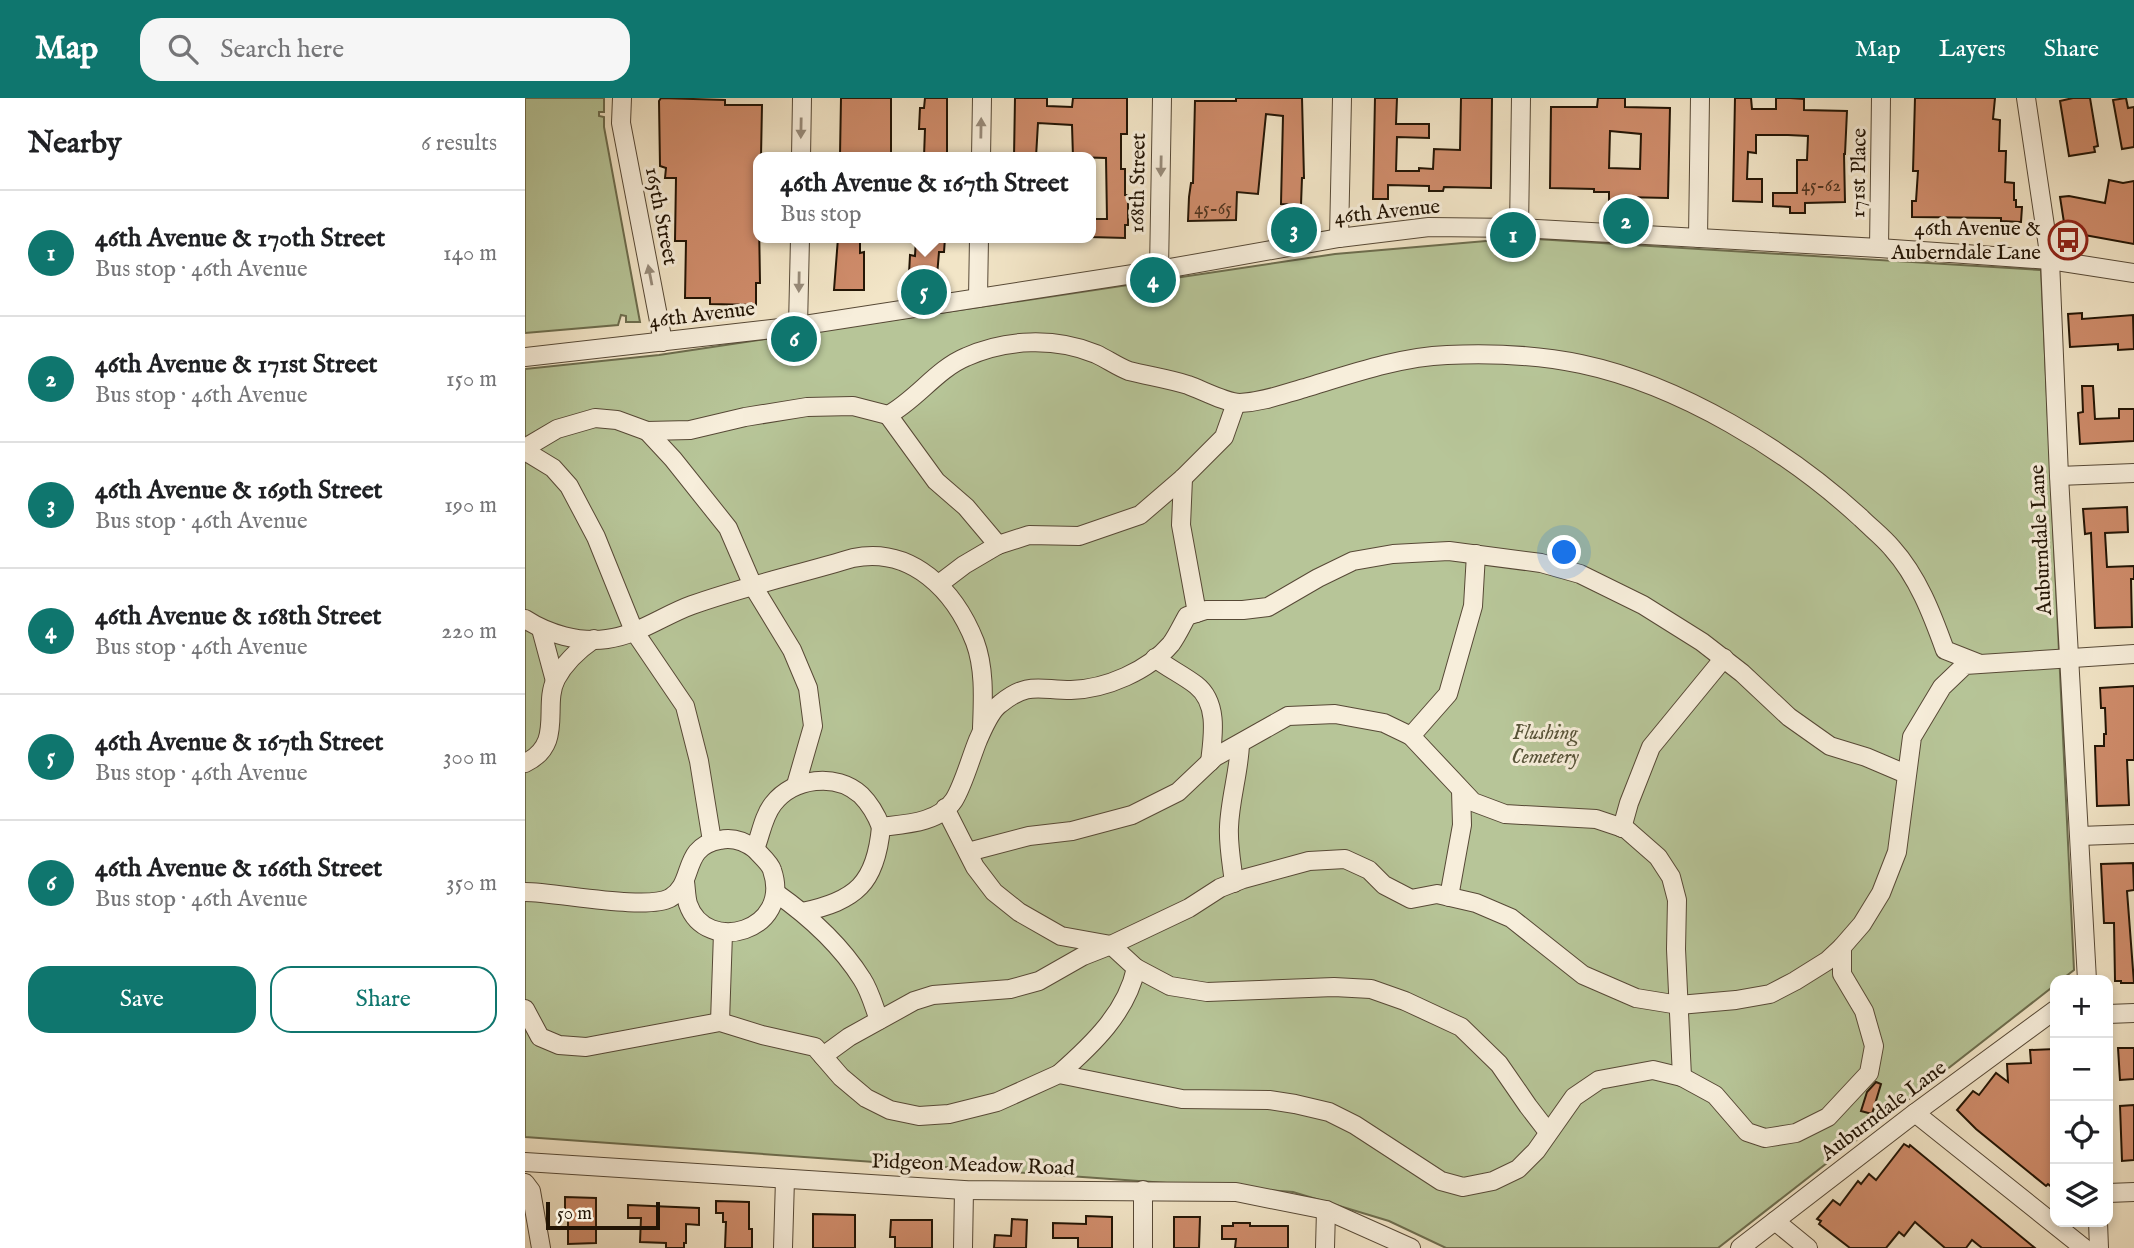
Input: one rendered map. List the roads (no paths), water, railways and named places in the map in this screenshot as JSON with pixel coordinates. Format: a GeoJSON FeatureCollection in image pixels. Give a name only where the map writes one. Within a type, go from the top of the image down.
{"type":"FeatureCollection","features":[{"type":"Feature","properties":{"kind":"street","name":"165th Street"},"geometry":{"type":"LineString","coordinates":[[622,98],[621,123],[663,342]]}},
{"type":"Feature","properties":{"kind":"street"},"geometry":{"type":"LineString","coordinates":[[801,152],[802,98]]}},
{"type":"Feature","properties":{"kind":"street"},"geometry":{"type":"LineString","coordinates":[[981,152],[982,98]]}},
{"type":"Feature","properties":{"kind":"street","name":"168th Street"},"geometry":{"type":"LineString","coordinates":[[1159,270],[1161,98]]}},
{"type":"Feature","properties":{"kind":"street"},"geometry":{"type":"LineString","coordinates":[[1339,238],[1342,98]]}},
{"type":"Feature","properties":{"kind":"street"},"geometry":{"type":"LineString","coordinates":[[1519,228],[1521,98]]}},
{"type":"Feature","properties":{"kind":"street"},"geometry":{"type":"LineString","coordinates":[[1698,237],[1700,98]]}},
{"type":"Feature","properties":{"kind":"street","name":"171st Place"},"geometry":{"type":"LineString","coordinates":[[1879,248],[1881,98]]}},
{"type":"Feature","properties":{"kind":"street","name":"Auburndale Lane"},"geometry":{"type":"LineString","coordinates":[[2026,98],[2050,260],[2059,476],[2087,975]]}},
{"type":"Feature","properties":{"kind":"street","name":"46th Avenue"},"geometry":{"type":"LineString","coordinates":[[525,357],[798,326],[1159,270],[1339,238],[1429,227],[1519,228],[1879,248],[2050,260],[2134,273]]}},
{"type":"Feature","properties":{"kind":"street"},"geometry":{"type":"LineString","coordinates":[[798,326],[800,243]]}},
{"type":"Feature","properties":{"kind":"street"},"geometry":{"type":"LineString","coordinates":[[978,298],[979,243]]}},
{"type":"Feature","properties":{"kind":"street"},"geometry":{"type":"LineString","coordinates":[[888,415],[905,406],[962,358],[988,348],[1021,343],[1054,343],[1095,354],[1128,370],[1162,377],[1236,403],[1264,400],[1387,364],[1445,355],[1528,357],[1580,364],[1627,377],[1704,411],[1784,456],[1838,497],[1892,547],[1908,570],[1932,615],[1944,650],[1977,663]]}},
{"type":"Feature","properties":{"kind":"street"},"geometry":{"type":"LineString","coordinates":[[939,584],[998,545],[1029,535],[1079,536],[1140,515],[1183,478],[1224,437],[1236,403]]}},
{"type":"Feature","properties":{"kind":"street"},"geometry":{"type":"LineString","coordinates":[[712,841],[699,761],[685,706],[634,631],[596,537],[569,486],[553,468],[525,450],[557,429],[595,418],[617,420],[647,431],[690,430],[745,416],[807,407],[853,406],[888,415],[936,481],[966,507],[998,545]]}},
{"type":"Feature","properties":{"kind":"street"},"geometry":{"type":"LineString","coordinates":[[647,431],[728,528],[753,586],[792,650],[807,688],[813,726],[796,785]]}},
{"type":"Feature","properties":{"kind":"street"},"geometry":{"type":"LineString","coordinates":[[2059,476],[2134,474]]}},
{"type":"Feature","properties":{"kind":"street"},"geometry":{"type":"LineString","coordinates":[[1183,478],[1181,525],[1197,613]]}},
{"type":"Feature","properties":{"kind":"street"},"geometry":{"type":"LineString","coordinates":[[881,827],[933,817],[954,801],[982,732],[998,705],[1026,688],[1072,690],[1097,687],[1128,674],[1155,658],[1171,643],[1187,616],[1206,610],[1268,607],[1353,561],[1393,554],[1449,551],[1541,564],[1580,575],[1643,605],[1702,642],[1789,718],[1830,746],[1866,757],[1906,774]]}},
{"type":"Feature","properties":{"kind":"street"},"geometry":{"type":"LineString","coordinates":[[525,619],[541,629],[568,637],[608,639],[634,631],[684,608],[753,586],[872,554],[899,560],[930,576],[958,608],[975,644],[983,688],[982,732]]}},
{"type":"Feature","properties":{"kind":"street"},"geometry":{"type":"LineString","coordinates":[[1411,736],[1448,694],[1473,606],[1476,554]]}},
{"type":"Feature","properties":{"kind":"street"},"geometry":{"type":"LineString","coordinates":[[541,629],[555,681]]}},
{"type":"Feature","properties":{"kind":"street"},"geometry":{"type":"LineString","coordinates":[[525,763],[545,744],[552,727],[551,701],[555,681],[575,652],[594,639]]}},
{"type":"Feature","properties":{"kind":"street"},"geometry":{"type":"LineString","coordinates":[[823,1056],[849,1037],[914,1001],[933,995],[1010,989],[1039,981],[1083,956],[1166,919],[1220,888],[1309,861],[1345,859],[1369,870],[1384,884],[1411,899],[1437,894],[1476,903],[1511,918],[1583,975],[1636,998],[1679,1005],[1770,994],[1827,961],[1862,924],[1881,893],[1897,852],[1912,737],[1943,687],[1965,665],[2070,656],[2134,654]]}},
{"type":"Feature","properties":{"kind":"street"},"geometry":{"type":"LineString","coordinates":[[1155,658],[1198,686],[1209,704],[1215,725],[1210,762]]}},
{"type":"Feature","properties":{"kind":"street"},"geometry":{"type":"LineString","coordinates":[[1622,828],[1651,747],[1724,659]]}},
{"type":"Feature","properties":{"kind":"street"},"geometry":{"type":"LineString","coordinates":[[968,852],[1029,836],[1072,831],[1132,815],[1178,792],[1210,762],[1288,716],[1335,714],[1384,723],[1411,736],[1473,802],[1505,814],[1595,819],[1622,828],[1658,857],[1675,888],[1678,912],[1676,949],[1682,1077]]}},
{"type":"Feature","properties":{"kind":"street"},"geometry":{"type":"LineString","coordinates":[[1234,883],[1229,830],[1240,744]]}},
{"type":"Feature","properties":{"kind":"street"},"geometry":{"type":"LineString","coordinates":[[755,849],[765,817],[774,803],[796,785],[827,780],[846,785],[859,793],[874,811],[881,827],[872,870],[856,892],[829,906],[802,912]]}},
{"type":"Feature","properties":{"kind":"street"},"geometry":{"type":"LineString","coordinates":[[1449,897],[1462,825],[1461,790]]}},
{"type":"Feature","properties":{"kind":"street"},"geometry":{"type":"LineString","coordinates":[[945,808],[975,867],[994,892],[1019,912],[1061,936],[1111,945],[1136,968],[1170,986],[1207,992],[1333,986],[1371,989],[1405,1001],[1461,1027],[1499,1064],[1548,1132]]}},
{"type":"Feature","properties":{"kind":"street"},"geometry":{"type":"LineString","coordinates":[[2080,836],[2134,834]]}},
{"type":"Feature","properties":{"kind":"street"},"geometry":{"type":"LineString","coordinates":[[727,839],[745,842],[755,849],[772,868],[776,893],[768,915],[748,930],[723,933],[702,923],[688,905],[685,882],[689,864],[698,850],[712,841],[727,839]]}},
{"type":"Feature","properties":{"kind":"street"},"geometry":{"type":"LineString","coordinates":[[525,892],[655,902],[671,898],[685,882]]}},
{"type":"Feature","properties":{"kind":"street"},"geometry":{"type":"LineString","coordinates":[[776,893],[802,912],[840,947],[864,981],[880,1020]]}},
{"type":"Feature","properties":{"kind":"street"},"geometry":{"type":"LineString","coordinates":[[720,1022],[723,933]]}},
{"type":"Feature","properties":{"kind":"street"},"geometry":{"type":"LineString","coordinates":[[1059,1074],[1182,1099],[1269,1100],[1329,1112],[1355,1125],[1441,1181],[1463,1187],[1493,1181],[1518,1169],[1536,1151],[1574,1097],[1599,1080],[1653,1070],[1682,1077],[1715,1095],[1747,1132],[1765,1138],[1796,1133],[1828,1117],[1869,1073],[1874,1046],[1864,1011],[1842,974],[1842,947]]}},
{"type":"Feature","properties":{"kind":"street"},"geometry":{"type":"LineString","coordinates":[[525,1009],[540,1037],[559,1045],[586,1047],[720,1022],[762,1035],[815,1046],[852,1088],[890,1110],[919,1116],[949,1114],[997,1102],[1059,1074],[1092,1045],[1115,1015],[1132,986],[1136,968]]}},
{"type":"Feature","properties":{"kind":"street"},"geometry":{"type":"LineString","coordinates":[[2113,1014],[2134,1013]]}},
{"type":"Feature","properties":{"kind":"street","name":"Auburndale Lane"},"geometry":{"type":"LineString","coordinates":[[1740,1248],[1915,1113],[2050,1014]]}},
{"type":"Feature","properties":{"kind":"street"},"geometry":{"type":"LineString","coordinates":[[1915,1113],[2084,1248]]}},
{"type":"Feature","properties":{"kind":"street","name":"Pidgeon Meadow Road"},"geometry":{"type":"LineString","coordinates":[[525,1162],[964,1189],[1236,1192],[1326,1210],[1411,1248]]}},
{"type":"Feature","properties":{"kind":"street"},"geometry":{"type":"LineString","coordinates":[[783,1248],[785,1179]]}},
{"type":"Feature","properties":{"kind":"street"},"geometry":{"type":"LineString","coordinates":[[525,1183],[531,1191],[541,1248]]}},
{"type":"Feature","properties":{"kind":"street"},"geometry":{"type":"LineString","coordinates":[[963,1248],[964,1189]]}},
{"type":"Feature","properties":{"kind":"street"},"geometry":{"type":"LineString","coordinates":[[1143,1190],[1143,1248]]}},
{"type":"Feature","properties":{"kind":"street"},"geometry":{"type":"LineString","coordinates":[[2113,1193],[2134,1192]]}},
{"type":"Feature","properties":{"kind":"street"},"geometry":{"type":"LineString","coordinates":[[1325,1248],[1326,1210]]}},
{"type":"Feature","properties":{"kind":"street"},"geometry":{"type":"LineString","coordinates":[[1775,1221],[1808,1248]]}},
{"type":"Feature","properties":{"kind":"street"},"geometry":{"type":"LineString","coordinates":[[2098,1227],[2099,1248]]}},
{"type":"Feature","properties":{"kind":"place","name":"46th Avenue & 171st Street"},"geometry":{"type":"Point","coordinates":[1626,221]}},
{"type":"Feature","properties":{"kind":"place","name":"46th Avenue & 169th Street"},"geometry":{"type":"Point","coordinates":[1294,230]}},
{"type":"Feature","properties":{"kind":"place","name":"46th Avenue & 170th Street"},"geometry":{"type":"Point","coordinates":[1513,235]}},
{"type":"Feature","properties":{"kind":"place","name":"46th Avenue & Auberndale Lane"},"geometry":{"type":"Point","coordinates":[2068,240]}},
{"type":"Feature","properties":{"kind":"place","name":"46th Avenue & 168th Street"},"geometry":{"type":"Point","coordinates":[1153,280]}},
{"type":"Feature","properties":{"kind":"place","name":"46th Avenue & 167th Street"},"geometry":{"type":"Point","coordinates":[924,292]}},
{"type":"Feature","properties":{"kind":"place","name":"46th Avenue & 166th Street"},"geometry":{"type":"Point","coordinates":[794,339]}},
{"type":"Feature","properties":{"kind":"park label","name":"Flushing Cemetery"},"geometry":{"type":"Point","coordinates":[1545,744]}}]}
